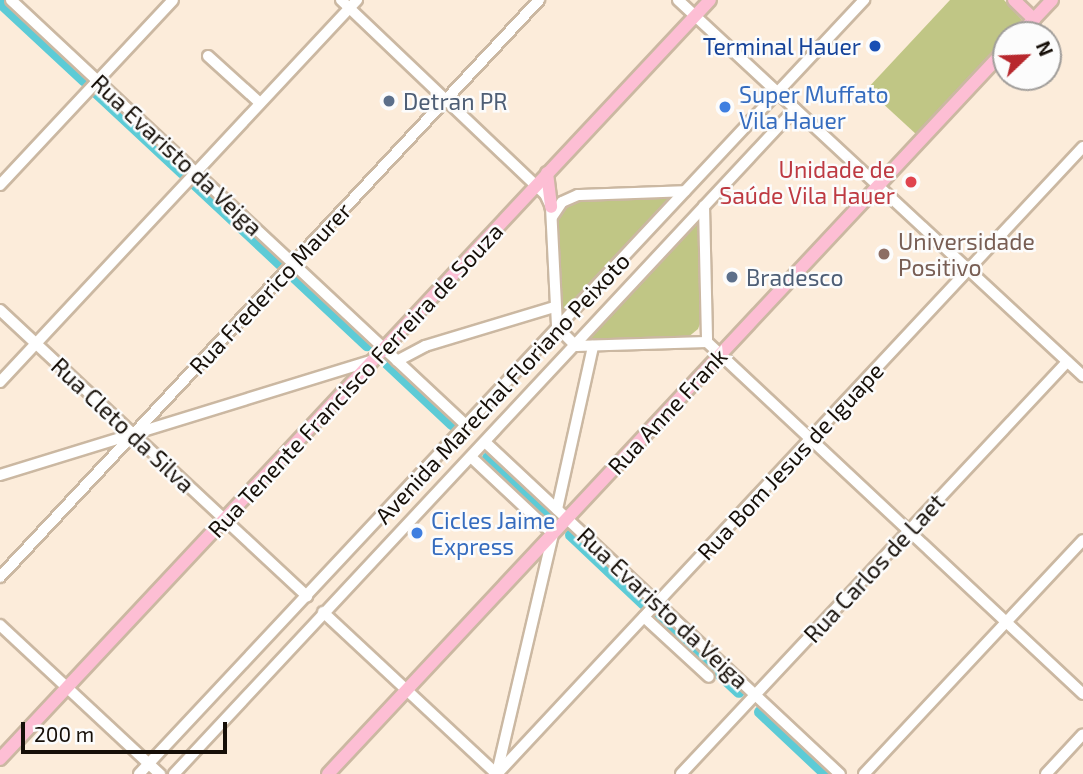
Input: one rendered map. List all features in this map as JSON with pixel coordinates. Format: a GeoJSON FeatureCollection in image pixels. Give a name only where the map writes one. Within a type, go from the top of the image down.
{"type":"FeatureCollection","features":[{"type":"Feature","properties":{"kind":"main road","name":"Rua Tenente Francisco Ferreira de Souza"},"geometry":{"type":"LineString","coordinates":[[0,759],[710,0]]}},
{"type":"Feature","properties":{"kind":"main road"},"geometry":{"type":"LineString","coordinates":[[1014,0],[1034,19],[1052,0]]}},
{"type":"Feature","properties":{"kind":"main road","name":"Rua Anne Frank"},"geometry":{"type":"LineString","coordinates":[[328,774],[992,64]]}},
{"type":"Feature","properties":{"kind":"main road"},"geometry":{"type":"LineString","coordinates":[[547,173],[552,212]]}},
{"type":"Feature","properties":{"kind":"street","name":"Rua Evaristo da Veiga"},"geometry":{"type":"LineString","coordinates":[[11,0],[196,172],[291,265],[466,425]]}},
{"type":"Feature","properties":{"kind":"street"},"geometry":{"type":"LineString","coordinates":[[0,185],[173,0]]}},
{"type":"Feature","properties":{"kind":"street"},"geometry":{"type":"LineString","coordinates":[[341,0],[353,4],[447,99],[537,184],[552,212],[554,307],[557,327],[576,346],[707,342]]}},
{"type":"Feature","properties":{"kind":"street","name":"Rua Frederico Maurer"},"geometry":{"type":"LineString","coordinates":[[0,577],[539,0]]}},
{"type":"Feature","properties":{"kind":"street"},"geometry":{"type":"LineString","coordinates":[[678,0],[1083,376]]}},
{"type":"Feature","properties":{"kind":"street","name":"Avenida Marechal Floriano Peixoto"},"geometry":{"type":"LineString","coordinates":[[139,774],[864,0]]}},
{"type":"Feature","properties":{"kind":"street"},"geometry":{"type":"LineString","coordinates":[[0,382],[353,4]]}},
{"type":"Feature","properties":{"kind":"street"},"geometry":{"type":"LineString","coordinates":[[208,56],[260,103]]}},
{"type":"Feature","properties":{"kind":"street","name":"Avenida Marechal Floriano Peixoto"},"geometry":{"type":"LineString","coordinates":[[174,774],[795,109]]}},
{"type":"Feature","properties":{"kind":"street","name":"Rua Bom Jesus de Iguape"},"geometry":{"type":"LineString","coordinates":[[497,774],[1083,147]]}},
{"type":"Feature","properties":{"kind":"street"},"geometry":{"type":"LineString","coordinates":[[552,212],[562,202],[578,195],[685,191]]}},
{"type":"Feature","properties":{"kind":"street"},"geometry":{"type":"LineString","coordinates":[[704,206],[707,342],[1083,694]]}},
{"type":"Feature","properties":{"kind":"street"},"geometry":{"type":"LineString","coordinates":[[397,361],[425,346],[554,307]]}},
{"type":"Feature","properties":{"kind":"street","name":"Rua Cleto da Silva"},"geometry":{"type":"LineString","coordinates":[[0,310],[307,596]]}},
{"type":"Feature","properties":{"kind":"street"},"geometry":{"type":"LineString","coordinates":[[556,509],[593,346]]}},
{"type":"Feature","properties":{"kind":"street"},"geometry":{"type":"LineString","coordinates":[[0,475],[329,377],[373,359]]}},
{"type":"Feature","properties":{"kind":"street","name":"Rua Carlos de Laet"},"geometry":{"type":"LineString","coordinates":[[681,774],[1067,362]]}},
{"type":"Feature","properties":{"kind":"street"},"geometry":{"type":"LineString","coordinates":[[329,377],[339,380],[345,390]]}},
{"type":"Feature","properties":{"kind":"street","name":"Rua Evaristo da Veiga"},"geometry":{"type":"LineString","coordinates":[[485,442],[840,774]]}},
{"type":"Feature","properties":{"kind":"street","name":"Rua Evaristo da Veiga"},"geometry":{"type":"LineString","coordinates":[[471,457],[553,534]]}},
{"type":"Feature","properties":{"kind":"street"},"geometry":{"type":"LineString","coordinates":[[323,612],[497,774],[553,534]]}},
{"type":"Feature","properties":{"kind":"street"},"geometry":{"type":"LineString","coordinates":[[864,774],[1083,540]]}},
{"type":"Feature","properties":{"kind":"street","name":"Rua Evaristo da Veiga"},"geometry":{"type":"LineString","coordinates":[[644,617],[709,677]]}},
{"type":"Feature","properties":{"kind":"street"},"geometry":{"type":"LineString","coordinates":[[0,625],[160,774]]}},
{"type":"Feature","properties":{"kind":"street"},"geometry":{"type":"LineString","coordinates":[[1046,774],[1083,734]]}},
{"type":"Feature","properties":{"kind":"green space"},"geometry":{"type":"Polygon","coordinates":[[[950,0],[1004,0],[1023,21],[992,21],[992,54],[917,135],[867,89],[950,0]]]}},
{"type":"Feature","properties":{"kind":"green space"},"geometry":{"type":"Polygon","coordinates":[[[672,196],[673,199],[560,314],[557,211],[576,199],[672,196]]]}},
{"type":"Feature","properties":{"kind":"green space"},"geometry":{"type":"Polygon","coordinates":[[[698,220],[702,318],[698,329],[687,338],[587,340],[698,220]]]}},
{"type":"Feature","properties":{"kind":"waterway"},"geometry":{"type":"LineString","coordinates":[[0,2],[84,80]]}},
{"type":"Feature","properties":{"kind":"waterway"},"geometry":{"type":"LineString","coordinates":[[95,91],[183,173]]}},
{"type":"Feature","properties":{"kind":"waterway"},"geometry":{"type":"LineString","coordinates":[[195,184],[367,345]]}},
{"type":"Feature","properties":{"kind":"waterway"},"geometry":{"type":"LineString","coordinates":[[388,364],[452,424]]}},
{"type":"Feature","properties":{"kind":"waterway"},"geometry":{"type":"LineString","coordinates":[[488,458],[550,515]]}},
{"type":"Feature","properties":{"kind":"waterway"},"geometry":{"type":"LineString","coordinates":[[571,535],[644,604]]}},
{"type":"Feature","properties":{"kind":"waterway"},"geometry":{"type":"LineString","coordinates":[[660,618],[739,692]]}},
{"type":"Feature","properties":{"kind":"waterway"},"geometry":{"type":"LineString","coordinates":[[760,712],[826,774]]}},
{"type":"Feature","properties":{"kind":"place","name":"Terminal Hauer"},"geometry":{"type":"Point","coordinates":[875,46]}},
{"type":"Feature","properties":{"kind":"place","name":"Detran PR"},"geometry":{"type":"Point","coordinates":[389,101]}},
{"type":"Feature","properties":{"kind":"place","name":"Super Muffato Vila Hauer"},"geometry":{"type":"Point","coordinates":[725,107]}},
{"type":"Feature","properties":{"kind":"place","name":"Unidade de Saúde Vila Hauer"},"geometry":{"type":"Point","coordinates":[911,182]}},
{"type":"Feature","properties":{"kind":"place","name":"Universidade Positivo"},"geometry":{"type":"Point","coordinates":[884,254]}},
{"type":"Feature","properties":{"kind":"place","name":"Bradesco"},"geometry":{"type":"Point","coordinates":[732,277]}},
{"type":"Feature","properties":{"kind":"place","name":"Cicles Jaime Express"},"geometry":{"type":"Point","coordinates":[417,533]}}]}
